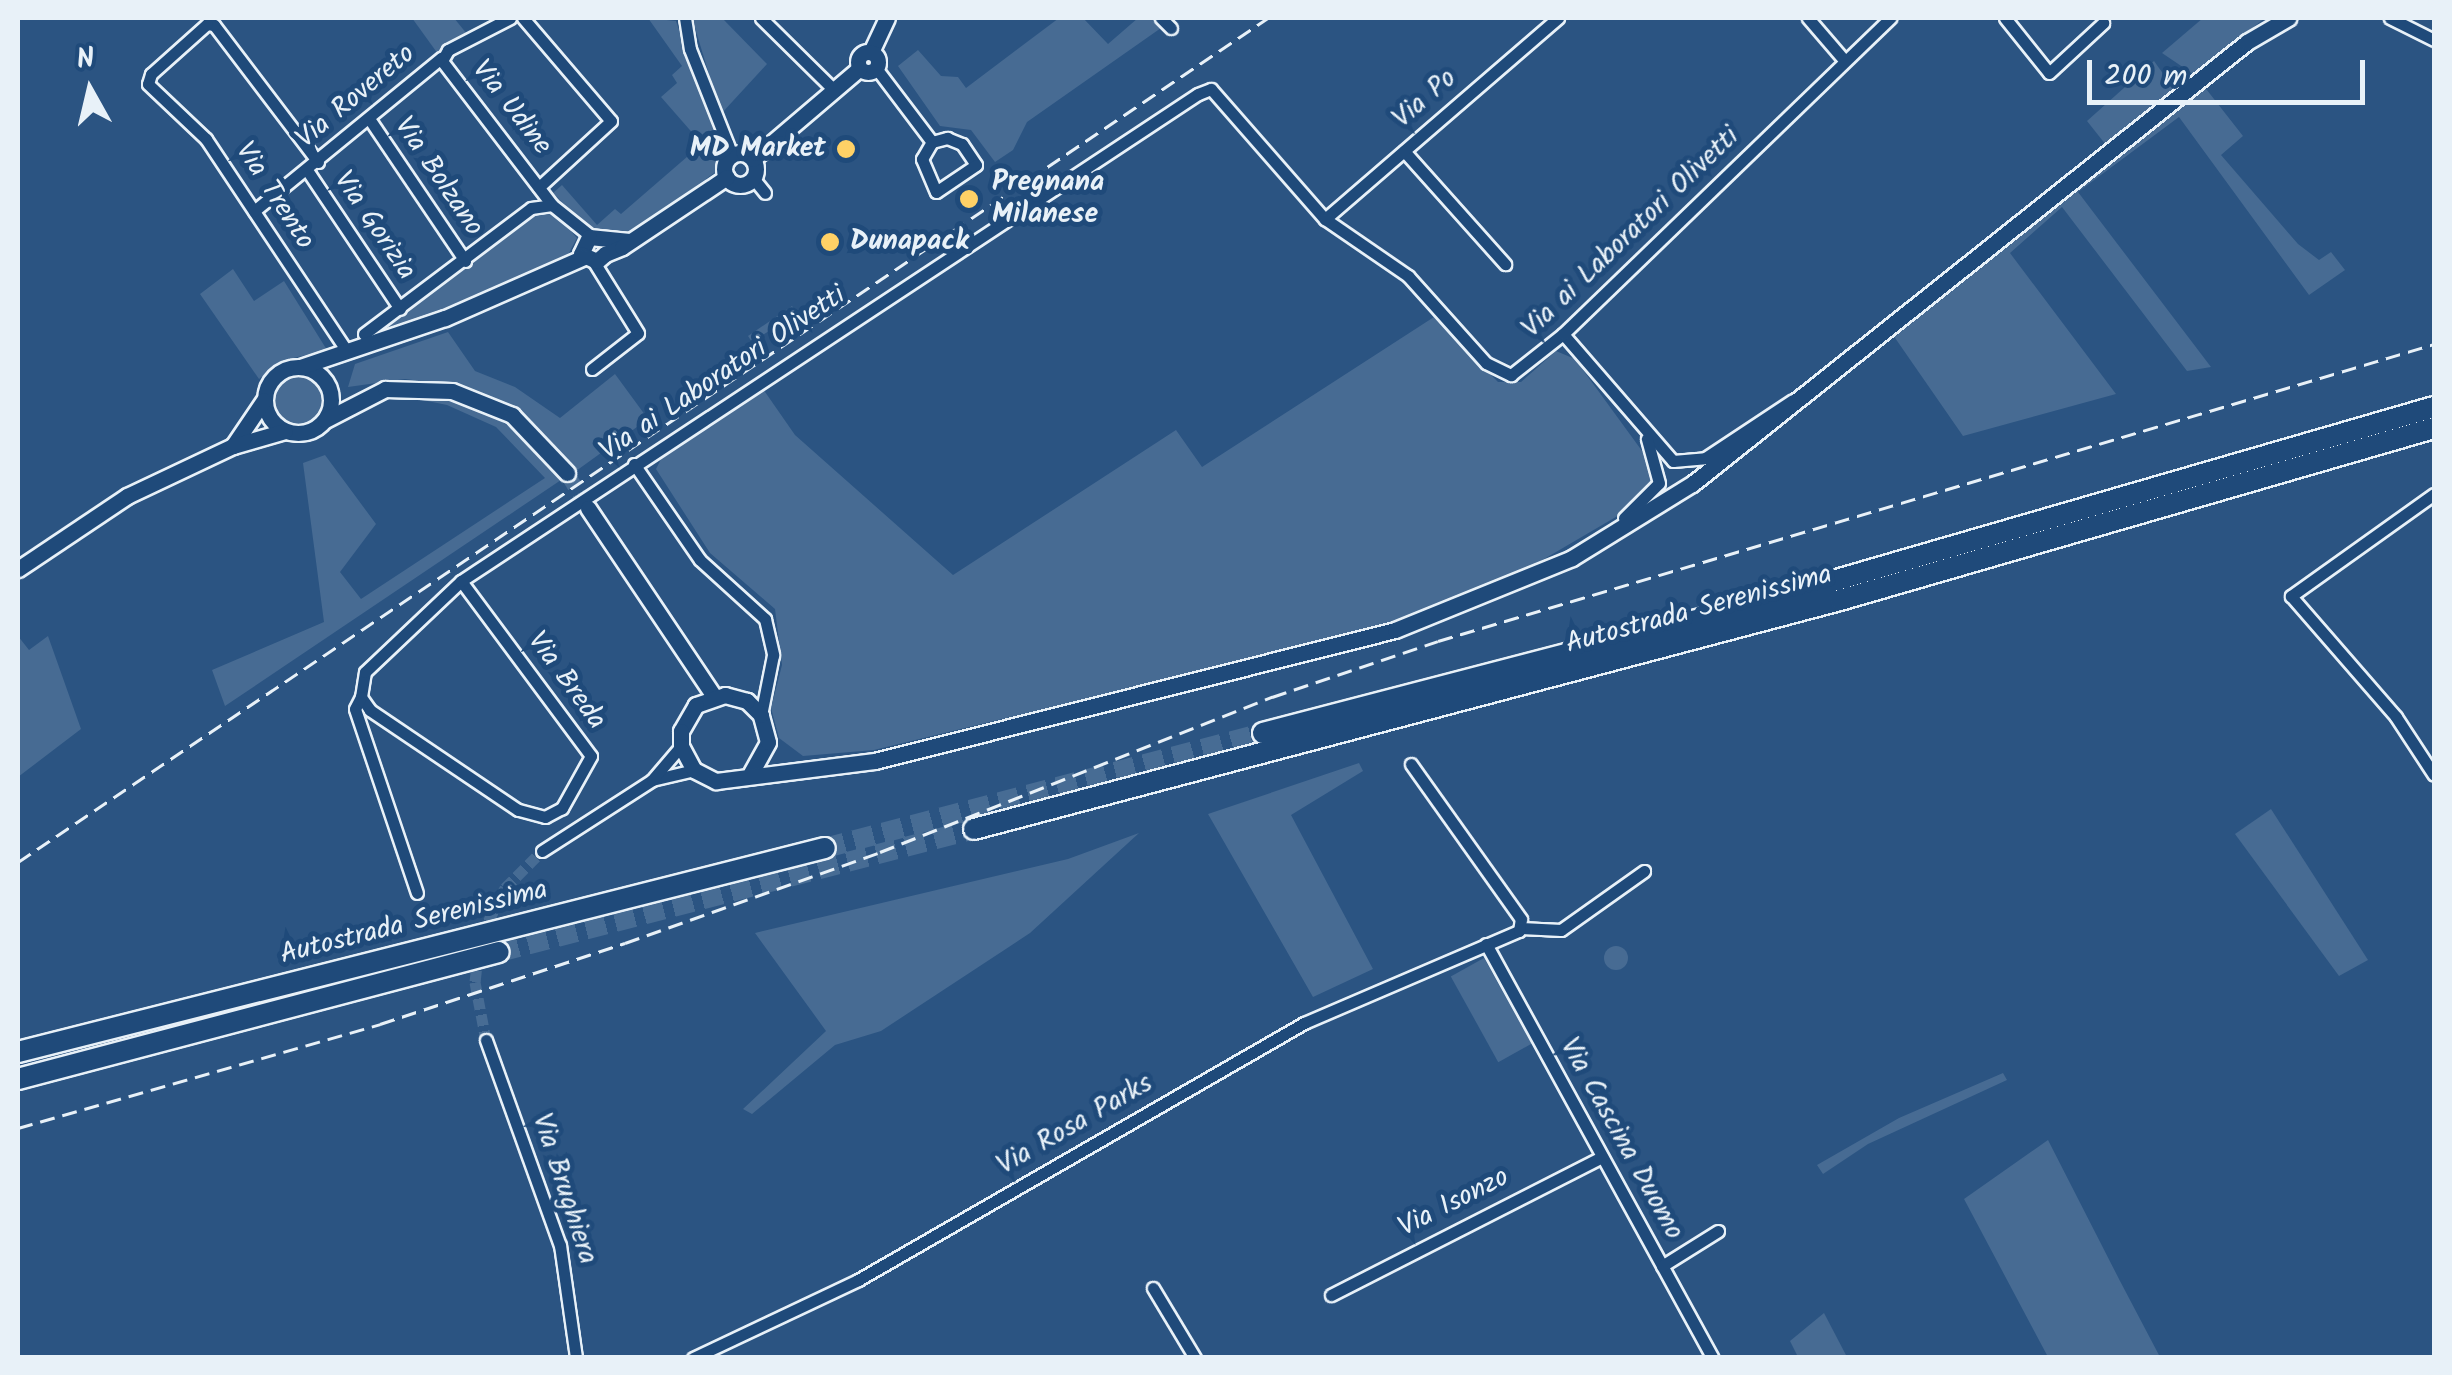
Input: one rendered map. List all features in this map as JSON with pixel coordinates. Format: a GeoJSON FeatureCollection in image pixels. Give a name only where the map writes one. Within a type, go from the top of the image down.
{"type":"FeatureCollection","features":[{"type":"Feature","properties":{"kind":"highway","name":"Autostrada Serenissima"},"geometry":{"type":"LineString","coordinates":[[1263,732],[1763,602],[2434,407]]}},
{"type":"Feature","properties":{"kind":"highway","name":"Autostrada Serenissima"},"geometry":{"type":"LineString","coordinates":[[974,828],[1803,610],[2434,428]]}},
{"type":"Feature","properties":{"kind":"highway","name":"Autostrada Serenissima"},"geometry":{"type":"LineString","coordinates":[[18,1052],[825,848]]}},
{"type":"Feature","properties":{"kind":"highway","name":"Autostrada Serenissima"},"geometry":{"type":"LineString","coordinates":[[18,1079],[499,952]]}},
{"type":"Feature","properties":{"kind":"street","name":"Via Rovereto"},"geometry":{"type":"LineString","coordinates":[[254,211],[442,60],[510,18]]}},
{"type":"Feature","properties":{"kind":"street"},"geometry":{"type":"LineString","coordinates":[[523,18],[611,121],[540,186]]}},
{"type":"Feature","properties":{"kind":"street"},"geometry":{"type":"LineString","coordinates":[[233,446],[278,373],[344,348],[445,318],[591,249],[629,241],[726,177],[732,155],[690,49],[686,18]]}},
{"type":"Feature","properties":{"kind":"street"},"geometry":{"type":"LineString","coordinates":[[761,18],[835,91]]}},
{"type":"Feature","properties":{"kind":"street"},"geometry":{"type":"LineString","coordinates":[[753,159],[869,63],[887,18]]}},
{"type":"Feature","properties":{"kind":"street"},"geometry":{"type":"LineString","coordinates":[[1161,18],[1171,28]]}},
{"type":"Feature","properties":{"kind":"street","name":"Via Po"},"geometry":{"type":"LineString","coordinates":[[1325,219],[1558,18]]}},
{"type":"Feature","properties":{"kind":"street"},"geometry":{"type":"LineString","coordinates":[[1808,18],[1844,60]]}},
{"type":"Feature","properties":{"kind":"street","name":"Via ai Laboratori Olivetti"},"geometry":{"type":"LineString","coordinates":[[362,697],[365,672],[461,580],[1198,94],[1211,89],[1325,219],[1408,276],[1500,372],[1522,371],[1890,18]]}},
{"type":"Feature","properties":{"kind":"street"},"geometry":{"type":"LineString","coordinates":[[2004,18],[2049,73],[2103,24]]}},
{"type":"Feature","properties":{"kind":"street"},"geometry":{"type":"LineString","coordinates":[[697,678],[696,705],[681,731],[681,746],[694,770],[716,782],[795,767],[876,761],[1395,630],[1518,583],[1685,488],[2246,42],[2270,18]]}},
{"type":"Feature","properties":{"kind":"street"},"geometry":{"type":"LineString","coordinates":[[2246,42],[2288,18]]}},
{"type":"Feature","properties":{"kind":"street"},"geometry":{"type":"LineString","coordinates":[[2390,18],[2434,40]]}},
{"type":"Feature","properties":{"kind":"street","name":"Via Gorizia"},"geometry":{"type":"LineString","coordinates":[[148,84],[165,61],[207,24],[214,26],[312,166],[400,308]]}},
{"type":"Feature","properties":{"kind":"street","name":"Via Udine"},"geometry":{"type":"LineString","coordinates":[[442,60],[552,206],[591,249]]}},
{"type":"Feature","properties":{"kind":"street"},"geometry":{"type":"LineString","coordinates":[[869,63],[932,142]]}},
{"type":"Feature","properties":{"kind":"street","name":"Via Trento"},"geometry":{"type":"LineString","coordinates":[[148,84],[206,139],[344,348]]}},
{"type":"Feature","properties":{"kind":"street","name":"Via Bolzano"},"geometry":{"type":"LineString","coordinates":[[370,120],[465,261]]}},
{"type":"Feature","properties":{"kind":"street"},"geometry":{"type":"LineString","coordinates":[[955,140],[976,165],[936,192],[922,160],[932,142],[955,140]]}},
{"type":"Feature","properties":{"kind":"street"},"geometry":{"type":"LineString","coordinates":[[1404,150],[1505,264]]}},
{"type":"Feature","properties":{"kind":"street"},"geometry":{"type":"LineString","coordinates":[[732,155],[753,159]]}},
{"type":"Feature","properties":{"kind":"street"},"geometry":{"type":"LineString","coordinates":[[753,159],[753,178],[765,193]]}},
{"type":"Feature","properties":{"kind":"street"},"geometry":{"type":"LineString","coordinates":[[726,177],[740,184],[753,178]]}},
{"type":"Feature","properties":{"kind":"street"},"geometry":{"type":"LineString","coordinates":[[364,334],[531,208],[552,206]]}},
{"type":"Feature","properties":{"kind":"street"},"geometry":{"type":"LineString","coordinates":[[591,249],[638,333],[592,369]]}},
{"type":"Feature","properties":{"kind":"street"},"geometry":{"type":"LineString","coordinates":[[1563,334],[1646,435],[1673,461],[1685,488]]}},
{"type":"Feature","properties":{"kind":"street"},"geometry":{"type":"LineString","coordinates":[[325,420],[328,385],[344,348]]}},
{"type":"Feature","properties":{"kind":"street"},"geometry":{"type":"LineString","coordinates":[[300,367],[328,385],[368,394],[420,388],[482,400],[520,422],[567,473]]}},
{"type":"Feature","properties":{"kind":"street"},"geometry":{"type":"LineString","coordinates":[[18,569],[96,514],[233,446],[286,431],[308,432],[368,394]]}},
{"type":"Feature","properties":{"kind":"street"},"geometry":{"type":"LineString","coordinates":[[1673,461],[1705,458],[1797,398]]}},
{"type":"Feature","properties":{"kind":"street"},"geometry":{"type":"LineString","coordinates":[[264,400],[269,417],[286,431]]}},
{"type":"Feature","properties":{"kind":"street"},"geometry":{"type":"LineString","coordinates":[[1646,435],[1660,474],[1685,488]]}},
{"type":"Feature","properties":{"kind":"street"},"geometry":{"type":"LineString","coordinates":[[634,464],[700,560],[765,619],[773,655],[762,715],[768,742],[795,767]]}},
{"type":"Feature","properties":{"kind":"street"},"geometry":{"type":"LineString","coordinates":[[1518,583],[1646,503],[1660,474]]}},
{"type":"Feature","properties":{"kind":"street"},"geometry":{"type":"LineString","coordinates":[[2434,494],[2291,596],[2396,718],[2434,775]]}},
{"type":"Feature","properties":{"kind":"street"},"geometry":{"type":"LineString","coordinates":[[588,508],[697,678],[714,696]]}},
{"type":"Feature","properties":{"kind":"street","name":"Via Breda"},"geometry":{"type":"LineString","coordinates":[[362,697],[370,710],[404,727],[518,810],[545,817],[562,808],[591,756],[461,580]]}},
{"type":"Feature","properties":{"kind":"street"},"geometry":{"type":"LineString","coordinates":[[696,705],[714,696],[737,696],[767,684]]}},
{"type":"Feature","properties":{"kind":"street"},"geometry":{"type":"LineString","coordinates":[[737,696],[762,715]]}},
{"type":"Feature","properties":{"kind":"street"},"geometry":{"type":"LineString","coordinates":[[362,697],[355,709],[417,893]]}},
{"type":"Feature","properties":{"kind":"street"},"geometry":{"type":"LineString","coordinates":[[752,773],[768,742]]}},
{"type":"Feature","properties":{"kind":"street"},"geometry":{"type":"LineString","coordinates":[[542,851],[652,780],[681,746]]}},
{"type":"Feature","properties":{"kind":"street"},"geometry":{"type":"LineString","coordinates":[[1411,764],[1521,928],[1561,930],[1644,871]]}},
{"type":"Feature","properties":{"kind":"street"},"geometry":{"type":"LineString","coordinates":[[652,780],[694,770]]}},
{"type":"Feature","properties":{"kind":"street","name":"Via Rosa Parks"},"geometry":{"type":"LineString","coordinates":[[693,1358],[858,1280],[1304,1022],[1521,928]]}},
{"type":"Feature","properties":{"kind":"street","name":"Via Cascina Duomo"},"geometry":{"type":"LineString","coordinates":[[1486,944],[1713,1358]]}},
{"type":"Feature","properties":{"kind":"street","name":"Via Brughiera"},"geometry":{"type":"LineString","coordinates":[[486,1040],[560,1245],[576,1358]]}},
{"type":"Feature","properties":{"kind":"street","name":"Via Isonzo"},"geometry":{"type":"LineString","coordinates":[[1331,1295],[1602,1157]]}},
{"type":"Feature","properties":{"kind":"street"},"geometry":{"type":"LineString","coordinates":[[1662,1266],[1718,1232]]}},
{"type":"Feature","properties":{"kind":"street"},"geometry":{"type":"LineString","coordinates":[[1153,1288],[1195,1358]]}},
{"type":"Feature","properties":{"kind":"shaded area"},"geometry":{"type":"Polygon","coordinates":[[[412,18],[454,18],[467,34],[438,54],[412,18]]]}},
{"type":"Feature","properties":{"kind":"shaded area"},"geometry":{"type":"Polygon","coordinates":[[[648,18],[676,21],[719,145],[717,171],[628,235],[588,229],[553,193],[562,185],[597,225],[615,209],[621,214],[695,150],[690,143],[696,137],[661,97],[677,83],[672,75],[682,66],[648,18]]]}},
{"type":"Feature","properties":{"kind":"shaded area"},"geometry":{"type":"Polygon","coordinates":[[[692,18],[722,18],[767,64],[721,114],[692,18]]]}},
{"type":"Feature","properties":{"kind":"shaded area"},"geometry":{"type":"Polygon","coordinates":[[[1059,18],[1083,18],[1108,44],[1138,18],[1152,18],[1161,28],[1027,122],[1013,150],[995,162],[971,130],[940,126],[898,66],[918,50],[941,76],[958,77],[966,88],[1059,18]]]}},
{"type":"Feature","properties":{"kind":"shaded area"},"geometry":{"type":"Polygon","coordinates":[[[2203,18],[2265,18],[2193,74],[2162,53],[2203,18]]]}},
{"type":"Feature","properties":{"kind":"shaded area"},"geometry":{"type":"Polygon","coordinates":[[[2154,61],[2174,89],[2106,145],[2087,121],[2154,61]]]}},
{"type":"Feature","properties":{"kind":"shaded area"},"geometry":{"type":"Polygon","coordinates":[[[2203,85],[2243,136],[2221,155],[2298,244],[2319,260],[2331,252],[2345,270],[2309,295],[2179,117],[2078,192],[2211,367],[2187,371],[2062,207],[2010,253],[2116,394],[1963,436],[1893,335],[2203,85]]]}},
{"type":"Feature","properties":{"kind":"shaded area"},"geometry":{"type":"Polygon","coordinates":[[[552,210],[577,238],[569,253],[442,314],[370,336],[527,218],[552,210]]]}},
{"type":"Feature","properties":{"kind":"shaded area"},"geometry":{"type":"Polygon","coordinates":[[[233,269],[254,301],[284,281],[327,350],[281,361],[259,379],[200,294],[233,269]]]}},
{"type":"Feature","properties":{"kind":"shaded area"},"geometry":{"type":"Polygon","coordinates":[[[792,306],[797,313],[752,342],[748,336],[792,306]]]}},
{"type":"Feature","properties":{"kind":"shaded area"},"geometry":{"type":"Polygon","coordinates":[[[1434,317],[1498,382],[1521,382],[1556,351],[1575,359],[1645,455],[1652,483],[1638,504],[1503,583],[1373,630],[874,750],[803,756],[779,738],[771,708],[782,665],[775,609],[710,553],[656,469],[663,455],[763,389],[795,435],[953,575],[1176,430],[1202,467],[1434,317]]]}},
{"type":"Feature","properties":{"kind":"shaded area"},"geometry":{"type":"Polygon","coordinates":[[[448,332],[475,371],[515,387],[560,418],[615,374],[648,419],[576,471],[524,415],[467,387],[405,379],[348,387],[355,364],[448,332]]]}},
{"type":"Feature","properties":{"kind":"shaded area"},"geometry":{"type":"Polygon","coordinates":[[[298,373],[317,381],[325,400],[317,419],[298,427],[279,419],[271,400],[279,381],[298,373]]]}},
{"type":"Feature","properties":{"kind":"shaded area"},"geometry":{"type":"Polygon","coordinates":[[[403,396],[433,397],[486,410],[537,447],[561,480],[225,706],[212,670],[324,622],[303,463],[325,455],[376,524],[340,572],[361,599],[545,478],[496,427],[447,405],[403,396]]]}},
{"type":"Feature","properties":{"kind":"shaded area"},"geometry":{"type":"Polygon","coordinates":[[[18,636],[29,650],[48,636],[81,729],[18,777],[18,636]]]}},
{"type":"Feature","properties":{"kind":"shaded area"},"geometry":{"type":"Polygon","coordinates":[[[1359,763],[1363,771],[1291,815],[1373,969],[1313,997],[1208,814],[1359,763]]]}},
{"type":"Feature","properties":{"kind":"shaded area"},"geometry":{"type":"Polygon","coordinates":[[[2271,809],[2368,960],[2339,976],[2235,834],[2271,809]]]}},
{"type":"Feature","properties":{"kind":"shaded area"},"geometry":{"type":"Polygon","coordinates":[[[1139,833],[1030,933],[881,1031],[835,1045],[752,1114],[743,1109],[826,1031],[755,933],[1068,859],[1139,833]]]}},
{"type":"Feature","properties":{"kind":"shaded area"},"geometry":{"type":"Polygon","coordinates":[[[1616,946],[1628,958],[1616,970],[1604,958],[1616,946]]]}},
{"type":"Feature","properties":{"kind":"shaded area"},"geometry":{"type":"Polygon","coordinates":[[[1484,958],[1532,1044],[1498,1062],[1451,976],[1484,958]]]}},
{"type":"Feature","properties":{"kind":"shaded area"},"geometry":{"type":"Polygon","coordinates":[[[2003,1073],[2007,1080],[1868,1144],[1823,1174],[1817,1165],[1899,1118],[2003,1073]]]}},
{"type":"Feature","properties":{"kind":"shaded area"},"geometry":{"type":"Polygon","coordinates":[[[2048,1140],[2160,1357],[2048,1357],[1964,1199],[2048,1140]]]}},
{"type":"Feature","properties":{"kind":"shaded area"},"geometry":{"type":"Polygon","coordinates":[[[1824,1313],[1847,1357],[1798,1357],[1790,1341],[1824,1313]]]}},
{"type":"Feature","properties":{"kind":"tunnel"},"geometry":{"type":"LineString","coordinates":[[567,473],[588,508]]}},
{"type":"Feature","properties":{"kind":"tunnel"},"geometry":{"type":"LineString","coordinates":[[825,848],[1263,733]]}},
{"type":"Feature","properties":{"kind":"tunnel"},"geometry":{"type":"LineString","coordinates":[[499,952],[974,829]]}},
{"type":"Feature","properties":{"kind":"tunnel"},"geometry":{"type":"LineString","coordinates":[[481,936],[505,888],[542,851]]}},
{"type":"Feature","properties":{"kind":"tunnel"},"geometry":{"type":"LineString","coordinates":[[478,954],[475,982],[486,1040]]}},
{"type":"Feature","properties":{"kind":"railway"},"geometry":{"type":"LineString","coordinates":[[18,862],[1268,18]]}},
{"type":"Feature","properties":{"kind":"railway"},"geometry":{"type":"LineString","coordinates":[[18,1128],[380,1024],[625,943],[880,852],[1272,697],[1438,641],[2434,344]]}},
{"type":"Feature","properties":{"kind":"place","name":"MD Market"},"geometry":{"type":"Point","coordinates":[846,149]}},
{"type":"Feature","properties":{"kind":"place","name":"Pregnana Milanese"},"geometry":{"type":"Point","coordinates":[969,199]}},
{"type":"Feature","properties":{"kind":"place","name":"Dunapack"},"geometry":{"type":"Point","coordinates":[830,242]}}]}
